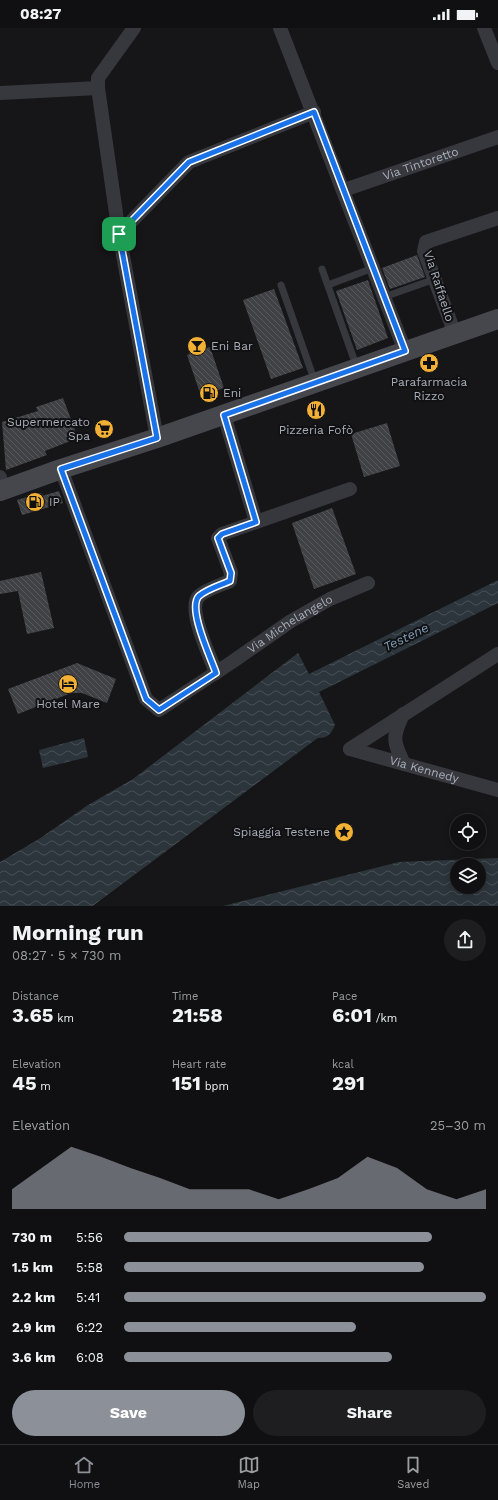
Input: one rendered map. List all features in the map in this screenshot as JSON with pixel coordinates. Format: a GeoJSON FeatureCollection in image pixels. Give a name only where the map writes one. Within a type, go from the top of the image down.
{"type":"FeatureCollection","features":[{"type":"Feature","properties":{"kind":"main road"},"geometry":{"type":"LineString","coordinates":[[0,486],[61,469],[157,438],[498,319]]}},
{"type":"Feature","properties":{"kind":"street"},"geometry":{"type":"LineString","coordinates":[[134,28],[98,78],[98,88],[119,234],[157,438]]}},
{"type":"Feature","properties":{"kind":"street"},"geometry":{"type":"LineString","coordinates":[[280,28],[314,112],[405,351]]}},
{"type":"Feature","properties":{"kind":"street"},"geometry":{"type":"LineString","coordinates":[[490,33],[498,63]]}},
{"type":"Feature","properties":{"kind":"street"},"geometry":{"type":"LineString","coordinates":[[0,93],[98,88]]}},
{"type":"Feature","properties":{"kind":"street"},"geometry":{"type":"LineString","coordinates":[[119,234],[189,162],[314,112]]}},
{"type":"Feature","properties":{"kind":"street","name":"Via Tintoretto"},"geometry":{"type":"LineString","coordinates":[[344,190],[498,137]]}},
{"type":"Feature","properties":{"kind":"street","name":"Via Raffaello"},"geometry":{"type":"LineString","coordinates":[[455,334],[424,251],[426,242],[498,218]]}},
{"type":"Feature","properties":{"kind":"street"},"geometry":{"type":"LineString","coordinates":[[224,415],[256,522]]}},
{"type":"Feature","properties":{"kind":"street","name":"Via Michelangelo"},"geometry":{"type":"LineString","coordinates":[[61,469],[146,699],[159,710],[291,621],[330,599],[368,583]]}},
{"type":"Feature","properties":{"kind":"street"},"geometry":{"type":"LineString","coordinates":[[216,673],[195,616],[196,601],[199,596],[230,581],[231,573],[218,538],[222,534],[350,489]]}},
{"type":"Feature","properties":{"kind":"street"},"geometry":{"type":"LineString","coordinates":[[404,764],[396,746],[395,732],[403,714],[498,654]]}},
{"type":"Feature","properties":{"kind":"street","name":"Via Kennedy"},"geometry":{"type":"LineString","coordinates":[[403,714],[350,749],[498,790]]}},
{"type":"Feature","properties":{"kind":"lane"},"geometry":{"type":"LineString","coordinates":[[328,285],[373,268]]}},
{"type":"Feature","properties":{"kind":"lane"},"geometry":{"type":"LineString","coordinates":[[322,269],[357,368]]}},
{"type":"Feature","properties":{"kind":"lane"},"geometry":{"type":"LineString","coordinates":[[384,297],[434,279]]}},
{"type":"Feature","properties":{"kind":"lane"},"geometry":{"type":"LineString","coordinates":[[281,285],[315,383]]}},
{"type":"Feature","properties":{"kind":"water","name":"Testene"},"geometry":{"type":"Polygon","coordinates":[[[498,580],[498,603],[319,692],[335,725],[329,735],[318,738],[93,906],[0,906],[0,862],[39,839],[88,805],[133,779],[298,653],[309,674],[498,580]]]}},
{"type":"Feature","properties":{"kind":"water"},"geometry":{"type":"Polygon","coordinates":[[[84,738],[88,757],[43,768],[39,750],[84,738]]]}},
{"type":"Feature","properties":{"kind":"water"},"geometry":{"type":"Polygon","coordinates":[[[486,858],[498,858],[498,906],[223,906],[399,862],[450,860],[450,894],[486,894],[486,858]]]}},
{"type":"Feature","properties":{"kind":"pier"},"geometry":{"type":"Polygon","coordinates":[[[318,738],[326,740],[319,740],[96,906],[93,906],[318,738]]]}},
{"type":"Feature","properties":{"kind":"building"},"geometry":{"type":"Polygon","coordinates":[[[417,255],[425,277],[390,289],[382,268],[417,255]]]}},
{"type":"Feature","properties":{"kind":"building"},"geometry":{"type":"Polygon","coordinates":[[[368,280],[388,338],[357,350],[336,291],[368,280]]]}},
{"type":"Feature","properties":{"kind":"building"},"geometry":{"type":"Polygon","coordinates":[[[274,289],[303,368],[271,379],[243,300],[274,289]]]}},
{"type":"Feature","properties":{"kind":"building"},"geometry":{"type":"Polygon","coordinates":[[[203,338],[207,348],[210,347],[224,388],[201,396],[187,355],[190,354],[187,344],[203,338]]]}},
{"type":"Feature","properties":{"kind":"building"},"geometry":{"type":"Polygon","coordinates":[[[63,398],[78,438],[45,451],[47,455],[6,470],[2,422],[38,411],[36,407],[63,398]]]}},
{"type":"Feature","properties":{"kind":"building"},"geometry":{"type":"Polygon","coordinates":[[[387,423],[400,466],[364,477],[351,434],[387,423]]]}},
{"type":"Feature","properties":{"kind":"building"},"geometry":{"type":"Polygon","coordinates":[[[59,491],[63,503],[22,515],[17,500],[41,493],[42,496],[59,491]]]}},
{"type":"Feature","properties":{"kind":"building"},"geometry":{"type":"Polygon","coordinates":[[[332,508],[356,574],[314,589],[292,523],[332,508]]]}},
{"type":"Feature","properties":{"kind":"building"},"geometry":{"type":"Polygon","coordinates":[[[41,572],[54,628],[27,634],[18,591],[0,594],[0,581],[41,572]]]}},
{"type":"Feature","properties":{"kind":"building","name":"Hotel Mare"},"geometry":{"type":"Polygon","coordinates":[[[77,663],[116,679],[107,703],[82,693],[71,693],[18,714],[8,689],[77,663]]]}},
{"type":"Feature","properties":{"kind":"place","name":"Eni Bar"},"geometry":{"type":"Point","coordinates":[197,346]}},
{"type":"Feature","properties":{"kind":"place","name":"Parafarmacia Rizzo"},"geometry":{"type":"Point","coordinates":[429,363]}},
{"type":"Feature","properties":{"kind":"place","name":"Eni"},"geometry":{"type":"Point","coordinates":[209,393]}},
{"type":"Feature","properties":{"kind":"place","name":"Pizzeria Fofò"},"geometry":{"type":"Point","coordinates":[316,410]}},
{"type":"Feature","properties":{"kind":"place","name":"Supermercato Spa"},"geometry":{"type":"Point","coordinates":[104,429]}},
{"type":"Feature","properties":{"kind":"place","name":"IP"},"geometry":{"type":"Point","coordinates":[35,502]}},
{"type":"Feature","properties":{"kind":"place","name":"Hotel Mare"},"geometry":{"type":"Point","coordinates":[68,684]}},
{"type":"Feature","properties":{"kind":"place","name":"Spiaggia Testene"},"geometry":{"type":"Point","coordinates":[344,832]}},
{"type":"Feature","properties":{"kind":"route"},"geometry":{"type":"LineString","coordinates":[[314,112],[405,351],[224,415],[256,522],[222,534],[218,538],[231,573],[230,581],[199,596],[196,601],[195,616],[216,673],[159,710],[146,699],[61,469],[157,438],[119,234],[189,162],[314,112]]}}]}
